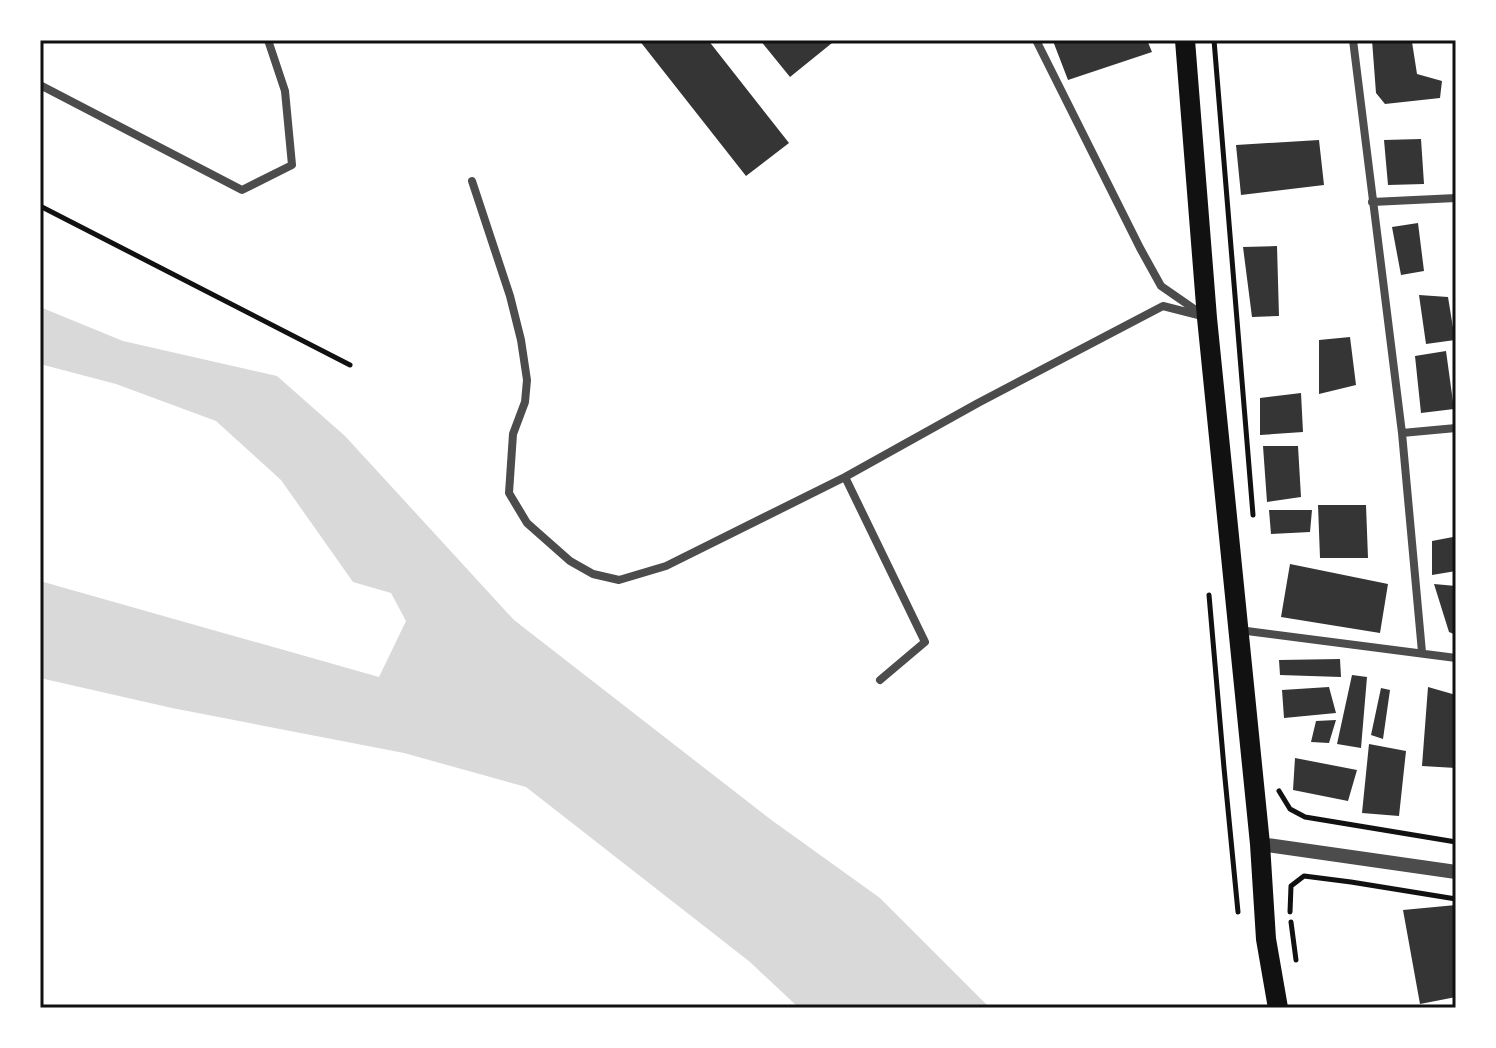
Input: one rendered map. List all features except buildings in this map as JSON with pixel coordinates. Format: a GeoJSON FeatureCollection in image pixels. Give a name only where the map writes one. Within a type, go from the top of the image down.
{"type":"FeatureCollection","features":[{"type":"Feature","properties":{"kind":"main road"},"geometry":{"type":"LineString","coordinates":[[1185,40],[1207,318],[1260,844],[1266,939],[1278,1008]]}},
{"type":"Feature","properties":{"kind":"street"},"geometry":{"type":"LineString","coordinates":[[40,85],[242,190],[292,165],[285,91],[268,40]]}},
{"type":"Feature","properties":{"kind":"street"},"geometry":{"type":"LineString","coordinates":[[1036,40],[1161,286],[1207,318]]}},
{"type":"Feature","properties":{"kind":"street"},"geometry":{"type":"LineString","coordinates":[[1353,40],[1402,433],[1422,652]]}},
{"type":"Feature","properties":{"kind":"street"},"geometry":{"type":"LineString","coordinates":[[472,181],[510,296],[527,380],[525,402],[513,434],[509,493],[527,523],[570,561],[593,574],[619,580],[666,566],[845,477],[1163,306],[1207,318]]}},
{"type":"Feature","properties":{"kind":"street"},"geometry":{"type":"LineString","coordinates":[[1372,202],[1456,198]]}},
{"type":"Feature","properties":{"kind":"street"},"geometry":{"type":"LineString","coordinates":[[1402,433],[1456,428]]}},
{"type":"Feature","properties":{"kind":"street"},"geometry":{"type":"LineString","coordinates":[[845,477],[925,642],[880,680]]}},
{"type":"Feature","properties":{"kind":"street"},"geometry":{"type":"LineString","coordinates":[[1239,630],[1456,658]]}},
{"type":"Feature","properties":{"kind":"street"},"geometry":{"type":"LineString","coordinates":[[1260,844],[1456,872]]}},
{"type":"Feature","properties":{"kind":"path"},"geometry":{"type":"LineString","coordinates":[[1214,40],[1253,522]]}},
{"type":"Feature","properties":{"kind":"path"},"geometry":{"type":"LineString","coordinates":[[40,206],[350,365]]}},
{"type":"Feature","properties":{"kind":"path"},"geometry":{"type":"LineString","coordinates":[[1213,649],[1239,915]]}},
{"type":"Feature","properties":{"kind":"path"},"geometry":{"type":"LineString","coordinates":[[1277,788],[1290,809],[1305,817],[1456,842]]}},
{"type":"Feature","properties":{"kind":"path"},"geometry":{"type":"LineString","coordinates":[[1298,973],[1290,914],[1291,886],[1304,876],[1456,899]]}},
{"type":"Feature","properties":{"kind":"shaded area"},"geometry":{"type":"Polygon","coordinates":[[[40,307],[123,341],[277,376],[345,436],[514,620],[770,819],[880,898],[990,1008],[799,1008],[750,962],[526,787],[404,753],[172,708],[40,678],[40,581],[379,677],[406,621],[391,593],[353,582],[281,480],[216,421],[116,384],[40,364],[40,307]]]}}]}
